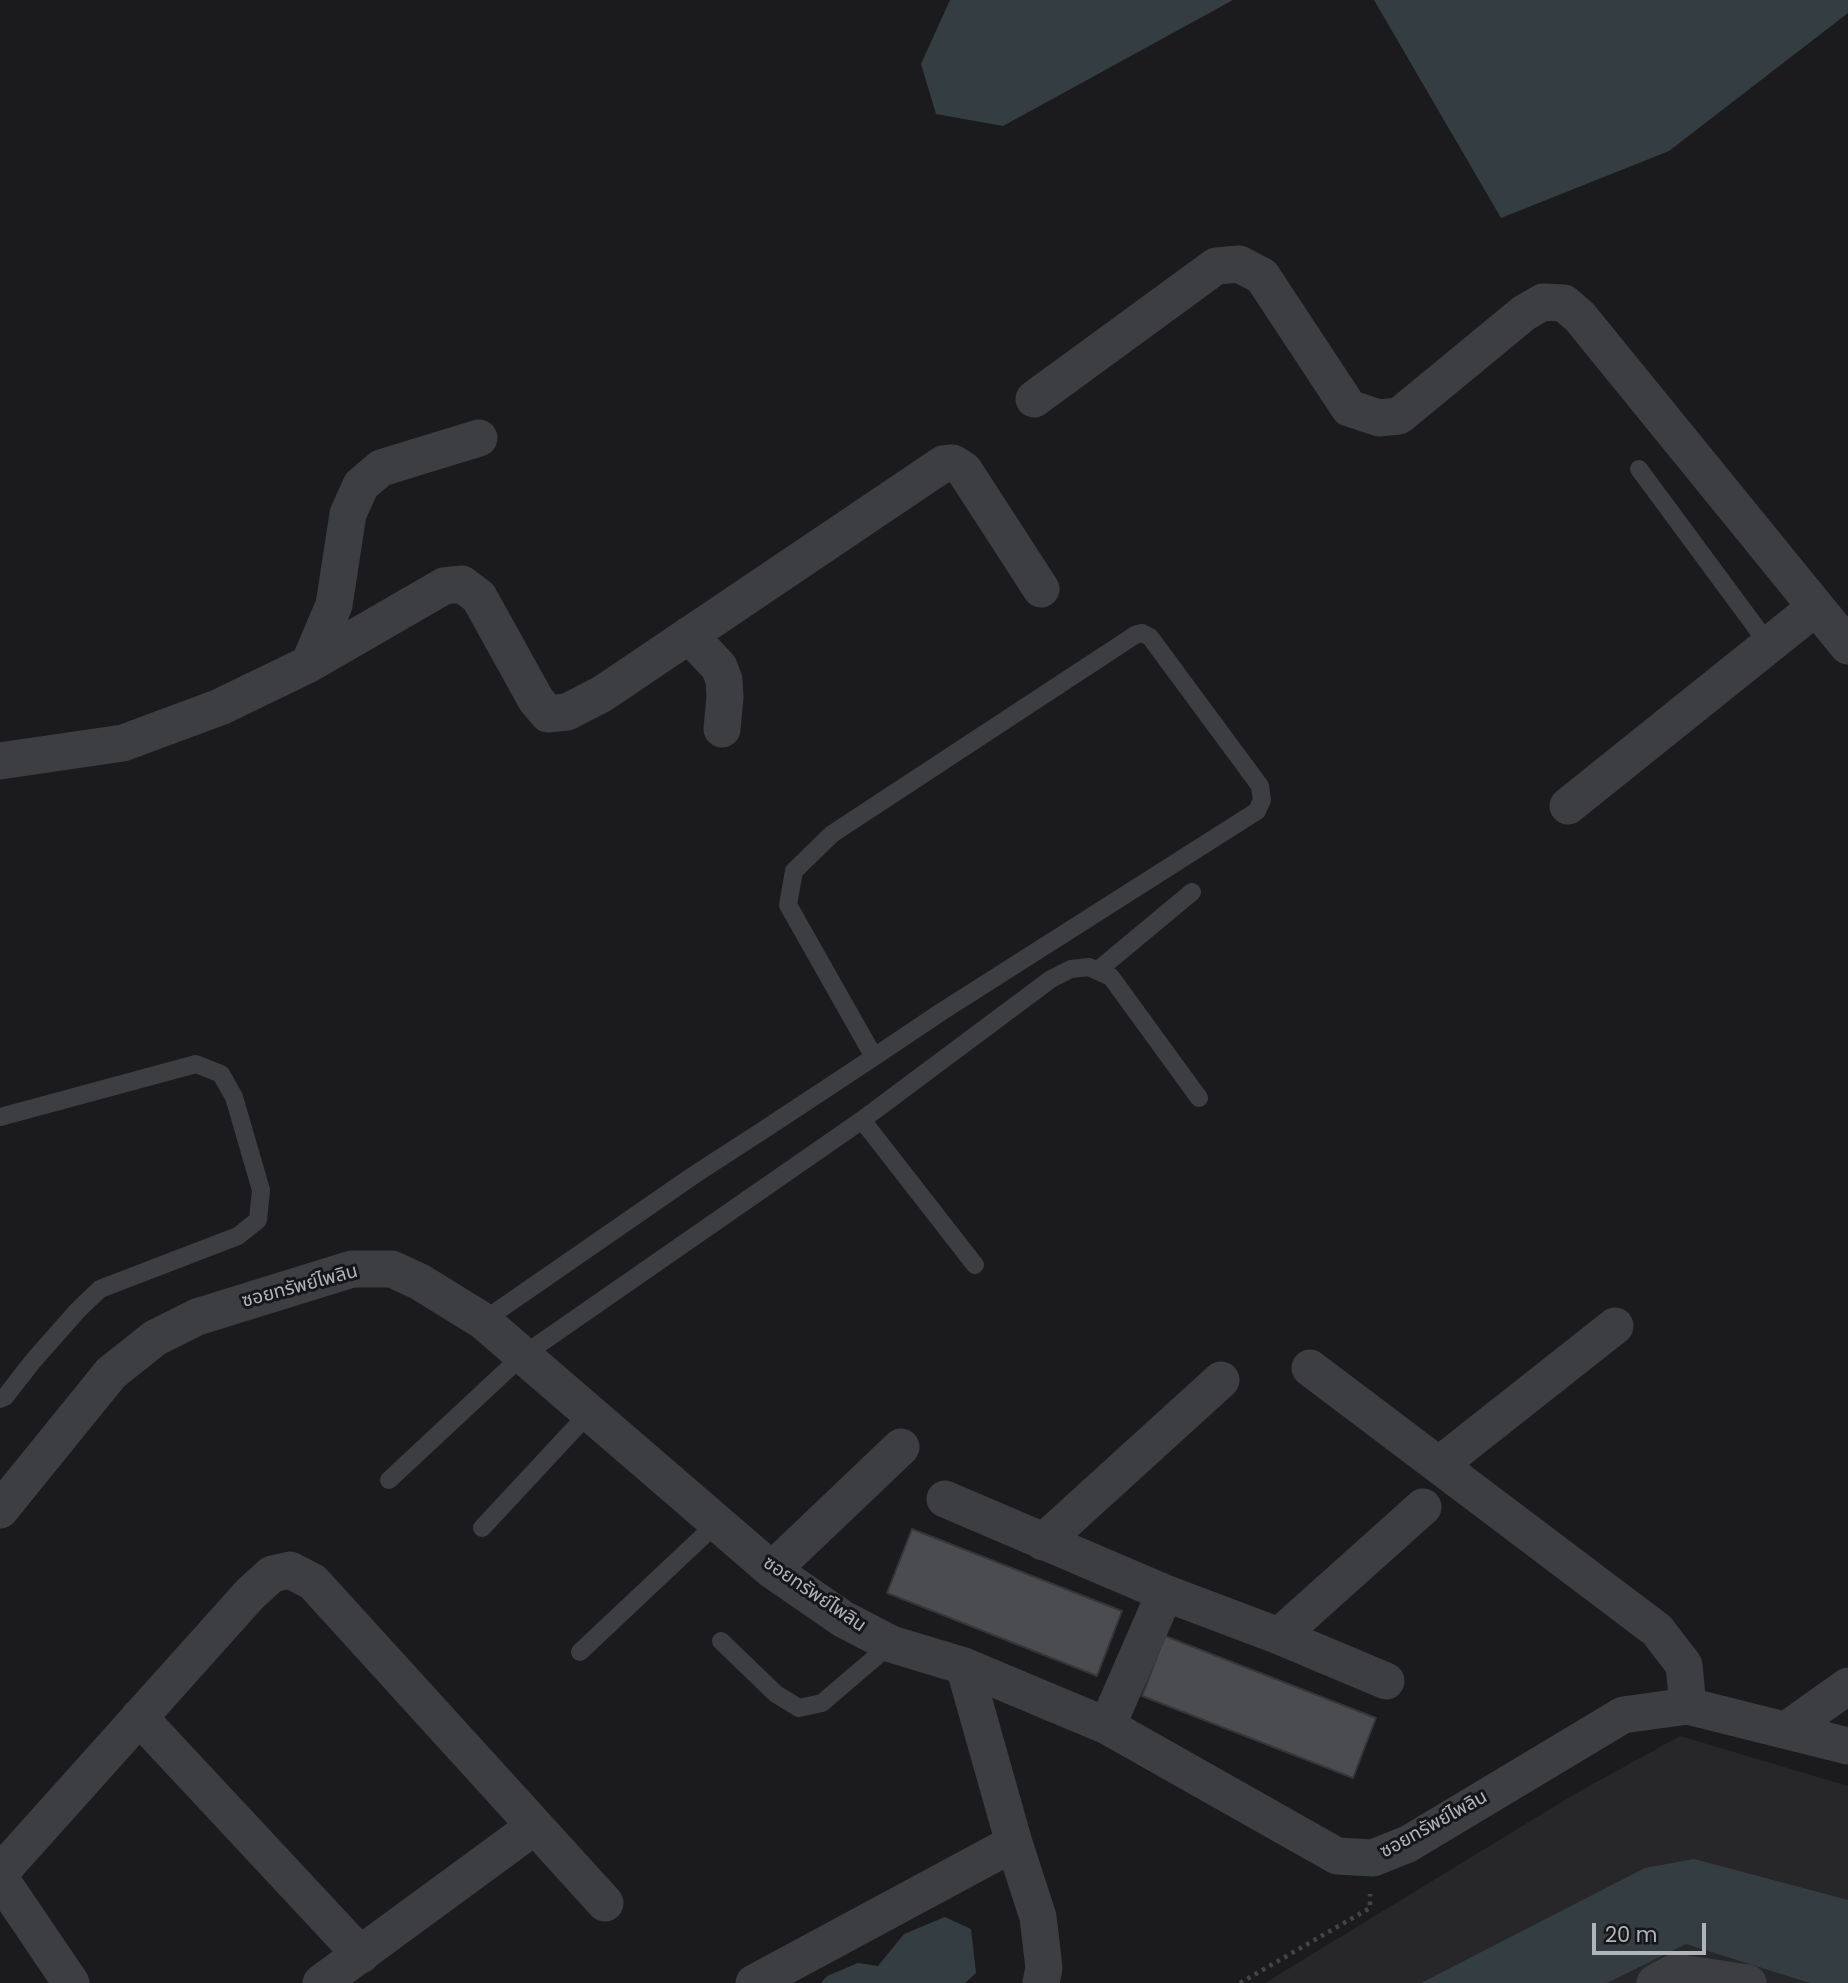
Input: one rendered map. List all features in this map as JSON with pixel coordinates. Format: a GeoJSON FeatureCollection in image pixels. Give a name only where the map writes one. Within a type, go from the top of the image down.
{"type":"FeatureCollection","features":[{"type":"Feature","properties":{"kind":"street"},"geometry":{"type":"LineString","coordinates":[[1034,400],[1216,265],[1240,264],[1262,276],[1349,408],[1379,418],[1399,416],[1524,313],[1543,302],[1564,303],[1580,317],[1848,646]]}},
{"type":"Feature","properties":{"kind":"street"},"geometry":{"type":"LineString","coordinates":[[309,664],[334,605],[348,514],[360,485],[381,468],[479,438]]}},
{"type":"Feature","properties":{"kind":"street"},"geometry":{"type":"LineString","coordinates":[[0,761],[123,743],[220,707],[309,664],[444,586],[463,584],[479,597],[536,700],[548,714],[567,712],[602,694],[943,464],[953,463],[964,470],[1041,589]]}},
{"type":"Feature","properties":{"kind":"street"},"geometry":{"type":"LineString","coordinates":[[1568,806],[1816,607]]}},
{"type":"Feature","properties":{"kind":"street"},"geometry":{"type":"LineString","coordinates":[[689,635],[719,667],[724,681],[722,729]]}},
{"type":"Feature","properties":{"kind":"street","name":"ซอยทรัพย์ไพลิน"},"geometry":{"type":"LineString","coordinates":[[0,1510],[111,1373],[155,1338],[197,1317],[352,1269],[392,1269],[483,1321],[772,1570],[843,1619],[891,1644],[964,1666],[1107,1726],[1337,1856],[1373,1858],[1408,1844],[1623,1715],[1688,1706],[1848,1746]]}},
{"type":"Feature","properties":{"kind":"street"},"geometry":{"type":"LineString","coordinates":[[1439,1465],[1615,1326]]}},
{"type":"Feature","properties":{"kind":"street"},"geometry":{"type":"LineString","coordinates":[[1310,1368],[1657,1630],[1684,1665],[1688,1706]]}},
{"type":"Feature","properties":{"kind":"street"},"geometry":{"type":"LineString","coordinates":[[1043,1542],[1221,1380]]}},
{"type":"Feature","properties":{"kind":"street"},"geometry":{"type":"LineString","coordinates":[[772,1570],[901,1447]]}},
{"type":"Feature","properties":{"kind":"street"},"geometry":{"type":"LineString","coordinates":[[945,1499],[1165,1593],[1279,1636],[1386,1681]]}},
{"type":"Feature","properties":{"kind":"street"},"geometry":{"type":"LineString","coordinates":[[1279,1636],[1423,1507]]}},
{"type":"Feature","properties":{"kind":"street"},"geometry":{"type":"LineString","coordinates":[[0,1873],[250,1594],[272,1574],[290,1570],[313,1582],[605,1903]]}},
{"type":"Feature","properties":{"kind":"street"},"geometry":{"type":"LineString","coordinates":[[1107,1726],[1165,1593]]}},
{"type":"Feature","properties":{"kind":"street"},"geometry":{"type":"LineString","coordinates":[[964,1666],[1038,1917],[1044,1968],[1041,1983]]}},
{"type":"Feature","properties":{"kind":"street"},"geometry":{"type":"LineString","coordinates":[[1786,1730],[1848,1686]]}},
{"type":"Feature","properties":{"kind":"street"},"geometry":{"type":"LineString","coordinates":[[139,1717],[361,1955]]}},
{"type":"Feature","properties":{"kind":"street"},"geometry":{"type":"LineString","coordinates":[[321,1983],[535,1826]]}},
{"type":"Feature","properties":{"kind":"street"},"geometry":{"type":"LineString","coordinates":[[754,1983],[1014,1843]]}},
{"type":"Feature","properties":{"kind":"street"},"geometry":{"type":"LineString","coordinates":[[0,1878],[71,1983]]}},
{"type":"Feature","properties":{"kind":"street"},"geometry":{"type":"LineString","coordinates":[[1655,1983],[1675,1972],[1748,1983]]}},
{"type":"Feature","properties":{"kind":"lane"},"geometry":{"type":"LineString","coordinates":[[1639,469],[1769,645]]}},
{"type":"Feature","properties":{"kind":"lane"},"geometry":{"type":"LineString","coordinates":[[483,1321],[694,1175],[1257,811],[1262,800],[1260,786],[1150,637],[1142,633],[1135,635],[832,834],[793,871],[788,905],[874,1057]]}},
{"type":"Feature","properties":{"kind":"lane"},"geometry":{"type":"LineString","coordinates":[[1097,971],[1192,892]]}},
{"type":"Feature","properties":{"kind":"lane"},"geometry":{"type":"LineString","coordinates":[[388,1480],[522,1356],[862,1120],[1051,979],[1071,969],[1089,967],[1111,977],[1199,1098]]}},
{"type":"Feature","properties":{"kind":"lane"},"geometry":{"type":"LineString","coordinates":[[0,1117],[197,1064],[221,1074],[234,1097],[261,1190],[258,1220],[238,1236],[100,1289],[69,1320],[5,1397],[0,1399]]}},
{"type":"Feature","properties":{"kind":"lane"},"geometry":{"type":"LineString","coordinates":[[862,1120],[975,1265]]}},
{"type":"Feature","properties":{"kind":"lane"},"geometry":{"type":"LineString","coordinates":[[482,1528],[589,1413]]}},
{"type":"Feature","properties":{"kind":"lane"},"geometry":{"type":"LineString","coordinates":[[580,1653],[717,1523]]}},
{"type":"Feature","properties":{"kind":"lane"},"geometry":{"type":"LineString","coordinates":[[721,1641],[776,1694],[799,1708],[822,1703],[891,1644]]}},
{"type":"Feature","properties":{"kind":"path"},"geometry":{"type":"LineString","coordinates":[[1240,1983],[1370,1908],[1373,1858]]}},
{"type":"Feature","properties":{"kind":"shaded area"},"geometry":{"type":"Polygon","coordinates":[[[950,0],[1233,0],[1003,126],[936,114],[921,64],[950,0]]]}},
{"type":"Feature","properties":{"kind":"shaded area"},"geometry":{"type":"Polygon","coordinates":[[[1374,0],[1848,0],[1848,13],[1669,151],[1501,218],[1374,0]]]}},
{"type":"Feature","properties":{"kind":"shaded area"},"geometry":{"type":"Polygon","coordinates":[[[1680,1736],[1848,1786],[1848,1983],[1265,1983],[1573,1795],[1680,1736]]]}},
{"type":"Feature","properties":{"kind":"shaded area"},"geometry":{"type":"Polygon","coordinates":[[[1694,1859],[1848,1900],[1848,1983],[1810,1983],[1686,1944],[1607,1983],[1421,1983],[1645,1868],[1694,1859]]]}},
{"type":"Feature","properties":{"kind":"shaded area"},"geometry":{"type":"Polygon","coordinates":[[[945,1917],[971,1929],[976,1973],[965,1983],[821,1983],[827,1976],[858,1963],[878,1966],[904,1934],[945,1917]]]}},
{"type":"Feature","properties":{"kind":"building"},"geometry":{"type":"Polygon","coordinates":[[[912,1529],[1122,1611],[1097,1676],[887,1593],[912,1529]]]}},
{"type":"Feature","properties":{"kind":"building"},"geometry":{"type":"Polygon","coordinates":[[[1165,1636],[1376,1718],[1353,1778],[1142,1696],[1165,1636]]]}}]}
